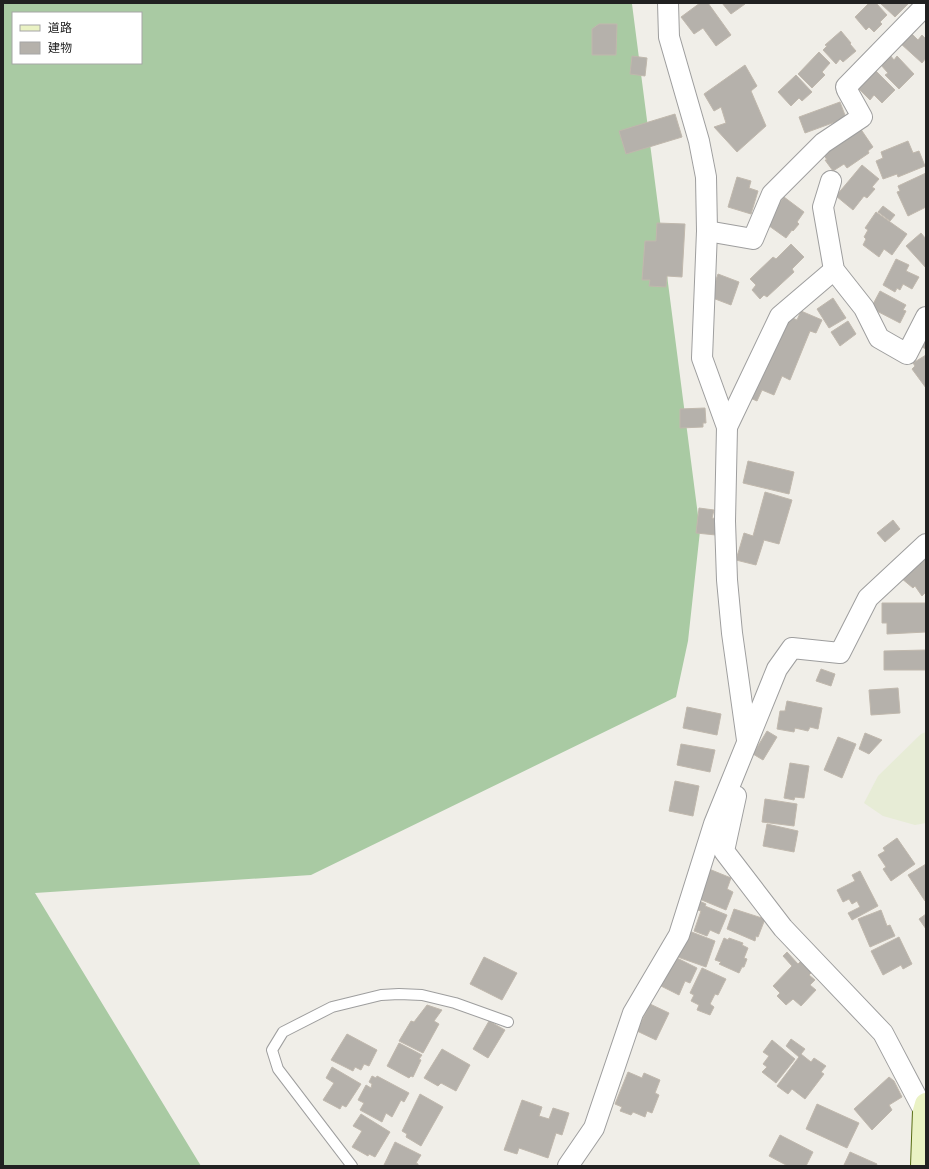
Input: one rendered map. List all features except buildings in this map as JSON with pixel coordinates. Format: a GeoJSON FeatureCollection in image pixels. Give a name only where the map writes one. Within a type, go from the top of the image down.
{"type":"FeatureCollection","features":[{"type":"Feature","properties":{"kind":"main road"},"geometry":{"type":"LineString","coordinates":[[922,1166],[925,1108]]}},
{"type":"Feature","properties":{"kind":"street"},"geometry":{"type":"LineString","coordinates":[[668,3],[669,37],[698,141],[706,177],[707,232],[702,358],[727,426],[725,521],[727,580],[732,633],[748,742]]}},
{"type":"Feature","properties":{"kind":"street"},"geometry":{"type":"LineString","coordinates":[[707,232],[753,239],[772,194],[823,142],[862,117],[846,89],[926,5]]}},
{"type":"Feature","properties":{"kind":"street"},"geometry":{"type":"LineString","coordinates":[[831,181],[823,207],[834,270],[864,308],[879,338],[906,354],[926,317]]}},
{"type":"Feature","properties":{"kind":"street"},"geometry":{"type":"LineString","coordinates":[[727,426],[780,316],[834,270]]}},
{"type":"Feature","properties":{"kind":"street"},"geometry":{"type":"LineString","coordinates":[[568,1166],[594,1128],[633,1013],[679,935],[714,824],[777,669],[792,648],[840,653],[868,598],[926,544]]}},
{"type":"Feature","properties":{"kind":"street"},"geometry":{"type":"LineString","coordinates":[[732,781],[737,791],[724,851],[783,928],[883,1033],[925,1108]]}},
{"type":"Feature","properties":{"kind":"lane"},"geometry":{"type":"LineString","coordinates":[[352,1166],[278,1069],[272,1050],[283,1032],[332,1007],[381,995],[399,994],[422,995],[455,1003],[508,1022]]}},
{"type":"Feature","properties":{"kind":"green space"},"geometry":{"type":"Polygon","coordinates":[[[3,3],[632,4],[700,531],[688,641],[676,697],[311,875],[35,893],[201,1166],[3,1166],[3,3]]]}},
{"type":"Feature","properties":{"kind":"green space"},"geometry":{"type":"Polygon","coordinates":[[[926,732],[926,823],[915,825],[883,816],[864,803],[878,776],[921,734],[926,732]]]}}]}
